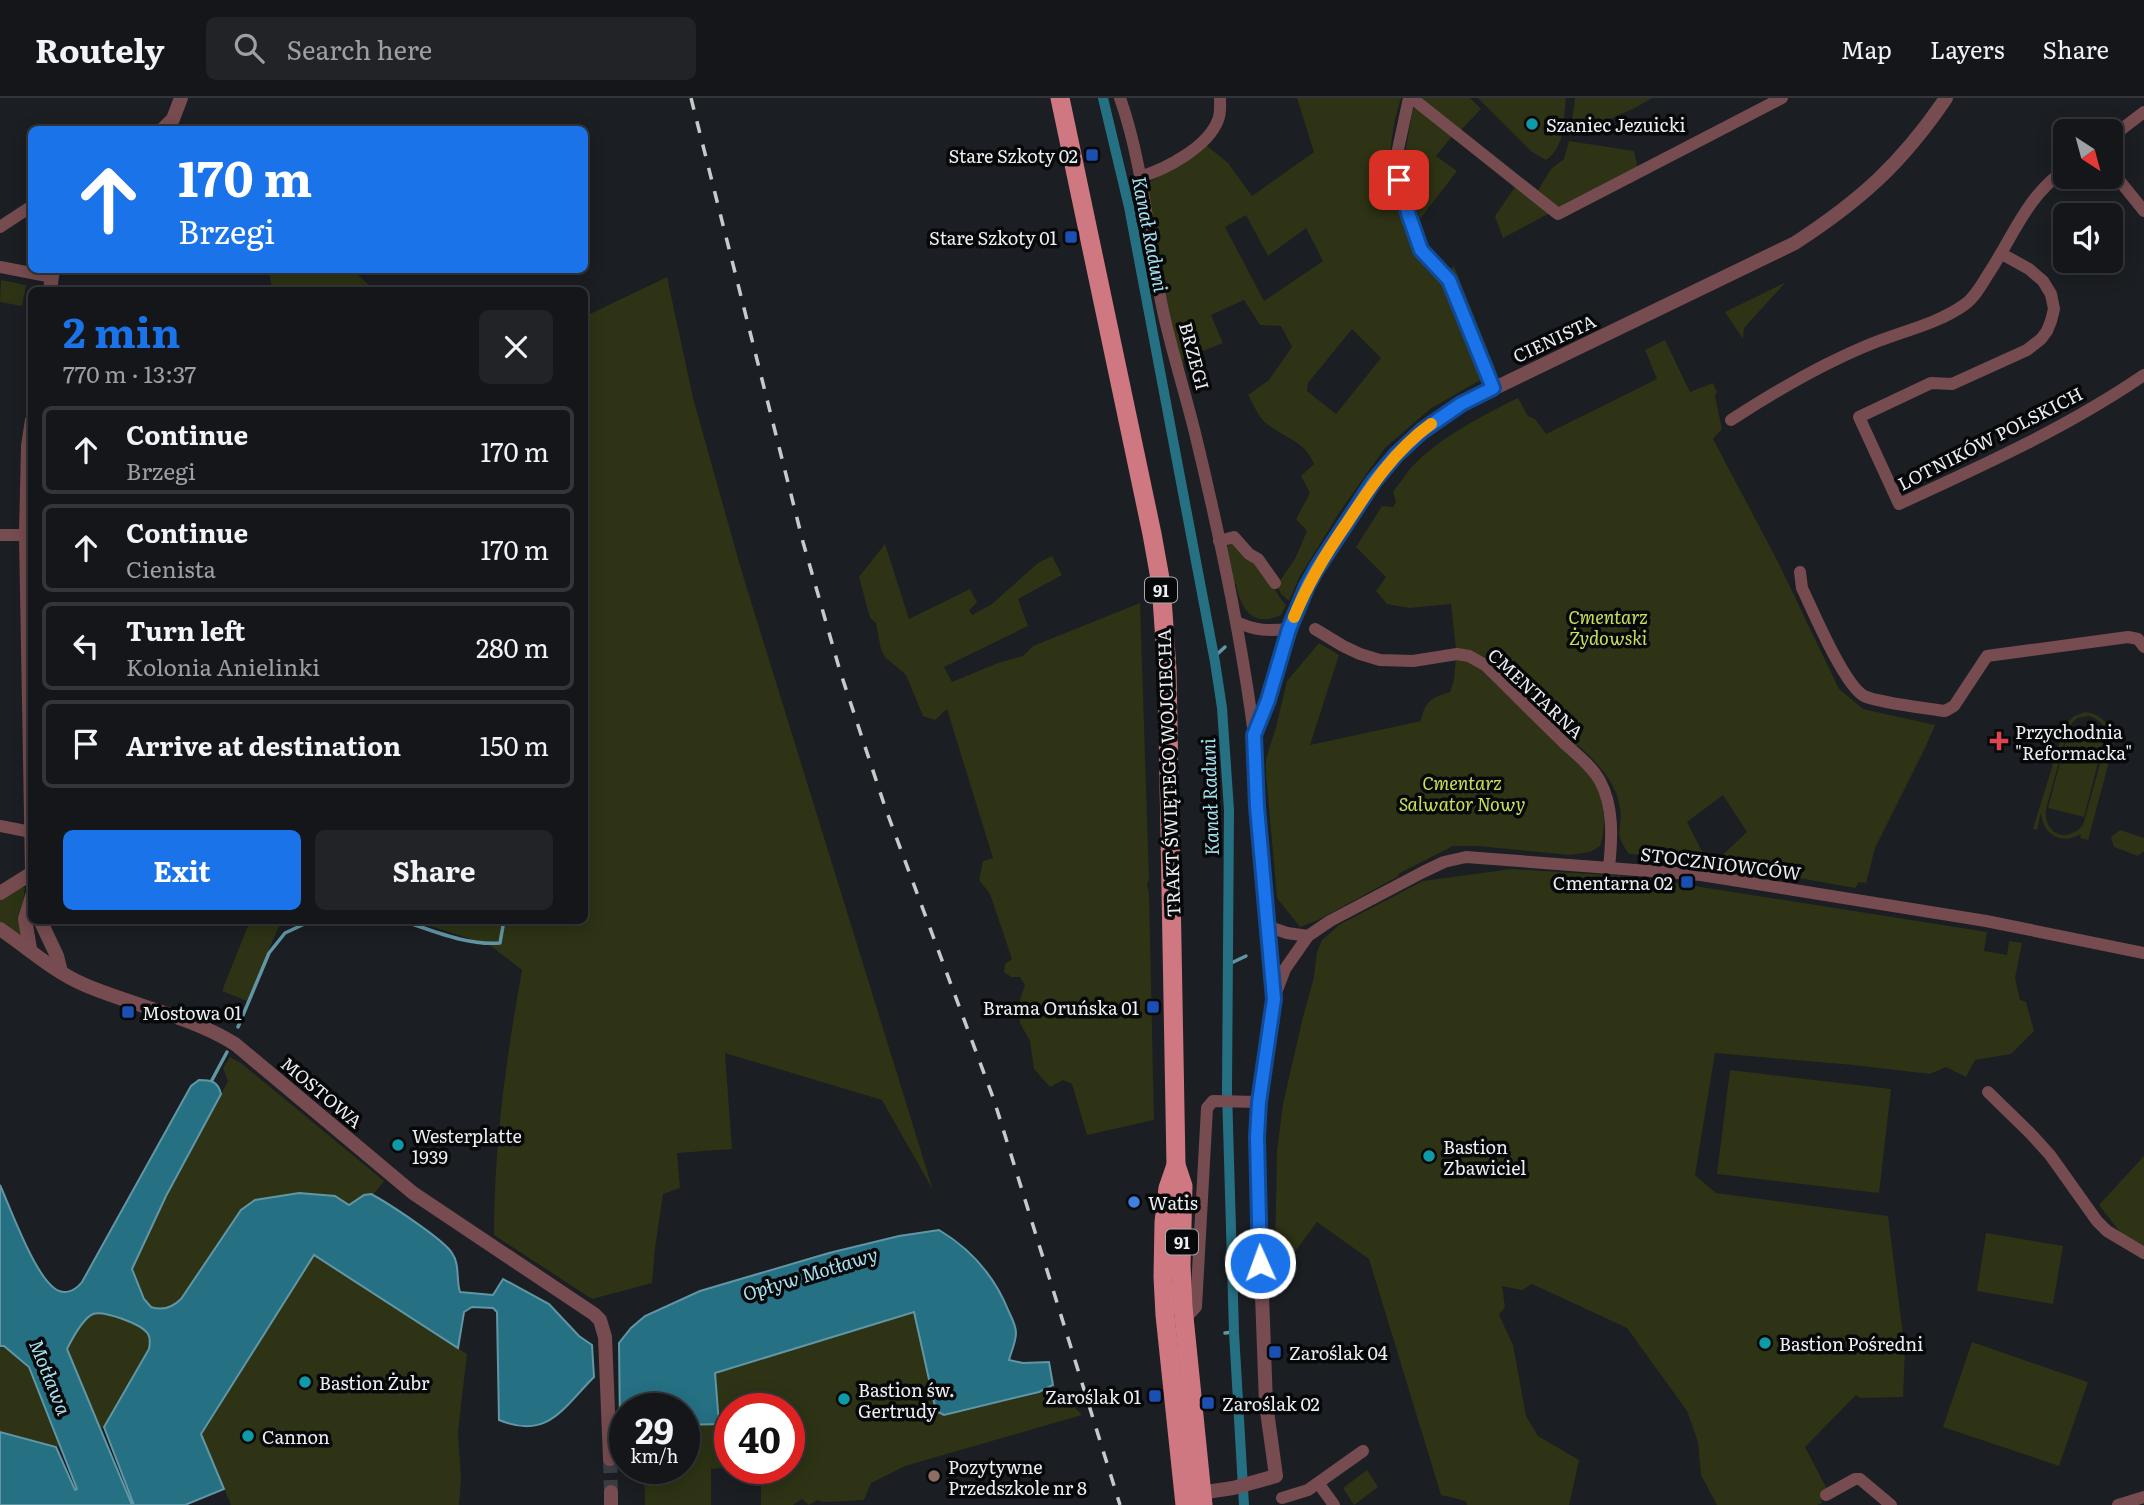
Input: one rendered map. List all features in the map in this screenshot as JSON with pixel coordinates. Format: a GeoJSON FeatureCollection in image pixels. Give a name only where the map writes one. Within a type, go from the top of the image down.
{"type":"FeatureCollection","features":[{"type":"Feature","properties":{"kind":"main road","name":"TRAKT ŚWIĘTEGO WOJCIECHA"},"geometry":{"type":"LineString","coordinates":[[1060,98],[1161,584],[1167,670],[1177,1165],[1183,1186],[1181,1265],[1194,1499]]}},
{"type":"Feature","properties":{"kind":"main road","name":"TRAKT ŚWIĘTEGO WOJCIECHA"},"geometry":{"type":"LineString","coordinates":[[1177,1165],[1168,1188],[1163,1277],[1165,1315],[1194,1499]]}},
{"type":"Feature","properties":{"kind":"street","name":"BRZEGI"},"geometry":{"type":"LineString","coordinates":[[1120,98],[1140,177],[1163,312],[1195,434],[1237,622],[1254,735],[1257,807],[1274,999],[1259,1102],[1257,1158],[1266,1404],[1276,1476]]}},
{"type":"Feature","properties":{"kind":"street"},"geometry":{"type":"LineString","coordinates":[[1140,177],[1163,168],[1207,138],[1219,118],[1220,98]]}},
{"type":"Feature","properties":{"kind":"street"},"geometry":{"type":"LineString","coordinates":[[1493,388],[1449,280],[1421,250],[1408,213],[1399,180],[1396,154],[1410,98],[1558,214],[1782,98]]}},
{"type":"Feature","properties":{"kind":"street","name":"CIENISTA"},"geometry":{"type":"LineString","coordinates":[[1254,735],[1268,700],[1289,629],[1317,568],[1374,481],[1396,455],[1422,431],[1461,404],[1795,243],[1874,186],[1912,145],[1946,98]]}},
{"type":"Feature","properties":{"kind":"street"},"geometry":{"type":"LineString","coordinates":[[166,126],[173,119],[179,100]]}},
{"type":"Feature","properties":{"kind":"street"},"geometry":{"type":"LineString","coordinates":[[2123,128],[2144,112]]}},
{"type":"Feature","properties":{"kind":"street"},"geometry":{"type":"LineString","coordinates":[[1731,420],[1817,368],[1962,307],[1975,295],[2002,254],[2023,214],[2053,178]]}},
{"type":"Feature","properties":{"kind":"street"},"geometry":{"type":"LineString","coordinates":[[2123,185],[2144,211]]}},
{"type":"Feature","properties":{"kind":"street"},"geometry":{"type":"LineString","coordinates":[[0,227],[28,209]]}},
{"type":"Feature","properties":{"kind":"street","name":"LOTNIKÓW POLSKICH"},"geometry":{"type":"LineString","coordinates":[[2002,254],[2029,269],[2043,281],[2051,294],[2054,309],[2048,331],[2027,350],[1952,384],[1931,383],[1859,417],[1899,504],[2034,439],[2144,374]]}},
{"type":"Feature","properties":{"kind":"street"},"geometry":{"type":"LineString","coordinates":[[0,267],[52,279]]}},
{"type":"Feature","properties":{"kind":"street"},"geometry":{"type":"LineString","coordinates":[[28,446],[28,654]]}},
{"type":"Feature","properties":{"kind":"street"},"geometry":{"type":"LineString","coordinates":[[0,535],[26,535]]}},
{"type":"Feature","properties":{"kind":"street"},"geometry":{"type":"LineString","coordinates":[[1219,541],[1234,537],[1249,554],[1258,559],[1275,583]]}},
{"type":"Feature","properties":{"kind":"street"},"geometry":{"type":"LineString","coordinates":[[1800,572],[1802,587],[1845,674],[1858,691],[1874,699],[1945,711],[1955,706],[1987,656],[2128,637],[2138,639],[2144,648]]}},
{"type":"Feature","properties":{"kind":"street"},"geometry":{"type":"LineString","coordinates":[[1237,622],[1252,629],[1289,629]]}},
{"type":"Feature","properties":{"kind":"street","name":"CMENTARNA"},"geometry":{"type":"LineString","coordinates":[[1315,629],[1343,646],[1380,660],[1413,661],[1457,654],[1469,656],[1485,665],[1599,779],[1610,813],[1612,839],[1609,867]]}},
{"type":"Feature","properties":{"kind":"street"},"geometry":{"type":"LineString","coordinates":[[0,826],[28,831]]}},
{"type":"Feature","properties":{"kind":"street","name":"STOCZNIOWCÓW"},"geometry":{"type":"LineString","coordinates":[[1274,999],[1285,969],[1308,936],[1330,921],[1453,859],[1475,858],[1701,875],[1986,921],[2144,953]]}},
{"type":"Feature","properties":{"kind":"street"},"geometry":{"type":"LineString","coordinates":[[0,893],[28,875]]}},
{"type":"Feature","properties":{"kind":"street"},"geometry":{"type":"LineString","coordinates":[[28,909],[25,919],[30,949]]}},
{"type":"Feature","properties":{"kind":"street"},"geometry":{"type":"LineString","coordinates":[[42,924],[57,956],[61,972]]}},
{"type":"Feature","properties":{"kind":"street"},"geometry":{"type":"LineString","coordinates":[[1268,926],[1287,933],[1308,936]]}},
{"type":"Feature","properties":{"kind":"street","name":"MOSTOWA"},"geometry":{"type":"LineString","coordinates":[[0,929],[61,972],[87,986],[205,1028],[235,1044],[413,1193],[587,1309],[600,1320],[606,1337],[609,1428]]}},
{"type":"Feature","properties":{"kind":"street"},"geometry":{"type":"LineString","coordinates":[[1989,1092],[2050,1155],[2097,1221],[2107,1231],[2144,1253]]}},
{"type":"Feature","properties":{"kind":"street","name":"TRAKT ŚWIĘTEGO WOJCIECHA"},"geometry":{"type":"LineString","coordinates":[[1184,1320],[1196,1307],[1207,1108],[1213,1101],[1259,1102]]}},
{"type":"Feature","properties":{"kind":"street"},"geometry":{"type":"LineString","coordinates":[[1194,1499],[1276,1476],[1283,1501],[1319,1484],[1363,1451]]}},
{"type":"Feature","properties":{"kind":"street"},"geometry":{"type":"LineString","coordinates":[[1826,1495],[1855,1479],[1860,1479],[1891,1505]]}},
{"type":"Feature","properties":{"kind":"street"},"geometry":{"type":"LineString","coordinates":[[1319,1484],[1334,1505]]}},
{"type":"Feature","properties":{"kind":"street"},"geometry":{"type":"LineString","coordinates":[[2118,1505],[2144,1497]]}},
{"type":"Feature","properties":{"kind":"green space"},"geometry":{"type":"Polygon","coordinates":[[[1297,98],[1401,98],[1393,133],[1391,160],[1393,182],[1401,212],[1415,243],[1441,278],[1454,266],[1495,368],[1484,378],[1430,409],[1385,448],[1341,510],[1300,576],[1289,601],[1281,594],[1277,585],[1295,559],[1307,531],[1296,519],[1310,493],[1301,476],[1314,464],[1300,445],[1264,421],[1248,395],[1269,380],[1292,347],[1281,326],[1260,325],[1244,300],[1211,315],[1223,343],[1183,359],[1184,365],[1181,366],[1144,186],[1206,145],[1228,163],[1252,196],[1314,152],[1297,98]],[[1246,215],[1225,227],[1264,301],[1323,261],[1306,228],[1268,256],[1246,215]],[[1352,329],[1308,383],[1307,391],[1336,414],[1381,358],[1352,329]]]}},
{"type":"Feature","properties":{"kind":"green space"},"geometry":{"type":"Polygon","coordinates":[[[1417,98],[1470,98],[1481,109],[1459,132],[1417,98]]]}},
{"type":"Feature","properties":{"kind":"green space","name":"Szaniec Jezuicki"},"geometry":{"type":"Polygon","coordinates":[[[1478,98],[1566,98],[1557,148],[1546,160],[1532,152],[1478,98]]]}},
{"type":"Feature","properties":{"kind":"green space"},"geometry":{"type":"Polygon","coordinates":[[[1575,98],[1652,98],[1601,123],[1572,121],[1575,98]]]}},
{"type":"Feature","properties":{"kind":"green space"},"geometry":{"type":"Polygon","coordinates":[[[1413,108],[1420,109],[1453,135],[1436,156],[1457,171],[1420,219],[1404,159],[1413,108]]]}},
{"type":"Feature","properties":{"kind":"green space"},"geometry":{"type":"Polygon","coordinates":[[[1569,141],[1634,151],[1638,169],[1560,208],[1537,192],[1551,169],[1564,159],[1569,141]]]}},
{"type":"Feature","properties":{"kind":"green space"},"geometry":{"type":"Polygon","coordinates":[[[1517,184],[1552,212],[1503,238],[1495,216],[1517,184]]]}},
{"type":"Feature","properties":{"kind":"green space"},"geometry":{"type":"Polygon","coordinates":[[[269,273],[356,273],[371,287],[272,287],[269,273]]]}},
{"type":"Feature","properties":{"kind":"green space"},"geometry":{"type":"Polygon","coordinates":[[[667,277],[693,398],[741,569],[933,1190],[882,1100],[725,1053],[732,1149],[677,1153],[680,1188],[663,1194],[652,1283],[592,1299],[494,1235],[502,1102],[522,970],[491,946],[425,924],[588,924],[588,315],[667,277]]]}},
{"type":"Feature","properties":{"kind":"green space"},"geometry":{"type":"Polygon","coordinates":[[[1,280],[26,285],[22,306],[0,302],[1,280]]]}},
{"type":"Feature","properties":{"kind":"green space"},"geometry":{"type":"Polygon","coordinates":[[[1786,282],[1744,328],[1743,339],[1725,312],[1786,282]]]}},
{"type":"Feature","properties":{"kind":"green space","name":"Cmentarz Żydowski"},"geometry":{"type":"Polygon","coordinates":[[[1665,340],[1690,392],[1713,383],[1717,392],[1715,396],[1722,429],[1713,439],[1778,562],[1839,689],[1863,709],[1935,725],[1875,848],[1866,883],[1859,882],[1855,888],[1714,863],[1747,832],[1723,795],[1687,822],[1706,859],[1629,854],[1619,835],[1621,816],[1618,798],[1598,765],[1578,745],[1575,747],[1476,654],[1466,649],[1456,650],[1451,604],[1409,608],[1387,604],[1376,591],[1386,577],[1356,547],[1382,506],[1393,507],[1396,502],[1393,492],[1409,470],[1432,448],[1475,420],[1518,398],[1528,416],[1535,419],[1546,434],[1657,379],[1645,350],[1665,340]]]}},
{"type":"Feature","properties":{"kind":"green space"},"geometry":{"type":"Polygon","coordinates":[[[1231,542],[1265,573],[1286,605],[1281,615],[1262,619],[1250,614],[1245,608],[1234,584],[1226,548],[1231,542]]]}},
{"type":"Feature","properties":{"kind":"green space"},"geometry":{"type":"Polygon","coordinates":[[[885,544],[909,619],[970,589],[977,602],[969,611],[972,615],[992,604],[1038,563],[1052,556],[1062,575],[1018,599],[1028,626],[944,667],[952,682],[1023,656],[1033,646],[1140,603],[1154,1120],[1087,1135],[1072,1084],[1063,1080],[1050,1087],[1034,1069],[1030,1041],[1020,1023],[1020,1000],[1025,985],[1020,977],[1011,977],[1004,972],[1005,964],[1012,959],[990,894],[979,880],[983,861],[993,858],[947,709],[935,720],[923,716],[906,675],[885,657],[881,650],[876,623],[870,618],[859,577],[885,544]]]}},
{"type":"Feature","properties":{"kind":"green space","name":"Cmentarz Salwator Nowy"},"geometry":{"type":"Polygon","coordinates":[[[1319,643],[1339,655],[1310,745],[1421,721],[1424,709],[1430,701],[1450,692],[1456,657],[1474,663],[1591,776],[1599,792],[1603,810],[1604,829],[1600,846],[1590,852],[1569,855],[1453,846],[1318,920],[1300,927],[1277,898],[1266,759],[1287,681],[1319,643]]]}},
{"type":"Feature","properties":{"kind":"green space"},"geometry":{"type":"Polygon","coordinates":[[[2086,712],[2094,714],[2103,720],[2110,730],[2117,732],[2088,840],[2080,838],[2081,834],[2066,839],[2054,836],[2045,826],[2041,812],[2037,830],[2033,829],[2065,725],[2074,716],[2086,712]],[[2089,716],[2077,718],[2069,726],[2046,809],[2048,825],[2057,834],[2070,834],[2083,825],[2106,742],[2103,726],[2089,716]]]}},
{"type":"Feature","properties":{"kind":"green space"},"geometry":{"type":"Polygon","coordinates":[[[2068,733],[2103,743],[2084,817],[2048,808],[2068,733]]]}},
{"type":"Feature","properties":{"kind":"green space"},"geometry":{"type":"Polygon","coordinates":[[[2120,830],[2144,838],[2144,851],[2138,856],[2114,847],[2111,837],[2120,830]]]}},
{"type":"Feature","properties":{"kind":"green space"},"geometry":{"type":"Polygon","coordinates":[[[1512,869],[1638,877],[1987,932],[1984,951],[2007,955],[2009,941],[2022,943],[2015,978],[2020,1000],[2026,1002],[2034,1031],[2011,1054],[1975,1060],[1966,1077],[1946,1067],[1930,1074],[1715,1053],[1695,1175],[1716,1193],[1888,1216],[1905,1350],[1903,1397],[1860,1398],[1856,1395],[1805,1447],[1828,1491],[1820,1495],[1822,1503],[1717,1505],[1701,1475],[1698,1442],[1687,1411],[1627,1328],[1532,1284],[1522,1290],[1502,1286],[1505,1307],[1499,1315],[1513,1345],[1526,1416],[1538,1436],[1579,1460],[1569,1505],[1467,1505],[1466,1501],[1441,1495],[1369,1259],[1317,1222],[1291,1257],[1275,1255],[1277,1151],[1283,1104],[1322,940],[1339,925],[1423,881],[1512,869]]]}},
{"type":"Feature","properties":{"kind":"green space"},"geometry":{"type":"Polygon","coordinates":[[[21,886],[25,888],[21,916],[23,935],[20,936],[0,922],[0,899],[21,886]]]}},
{"type":"Feature","properties":{"kind":"green space"},"geometry":{"type":"Polygon","coordinates":[[[249,924],[284,924],[279,926],[247,1001],[222,991],[249,924]]]}},
{"type":"Feature","properties":{"kind":"green space"},"geometry":{"type":"Polygon","coordinates":[[[230,1057],[241,1063],[384,1181],[373,1195],[364,1195],[349,1205],[335,1196],[299,1193],[255,1200],[241,1210],[184,1295],[174,1305],[162,1309],[148,1305],[132,1270],[166,1196],[228,1081],[223,1068],[230,1057]]]}},
{"type":"Feature","properties":{"kind":"green space"},"geometry":{"type":"Polygon","coordinates":[[[1730,1070],[1891,1089],[1879,1193],[1717,1174],[1730,1070]]]}},
{"type":"Feature","properties":{"kind":"green space"},"geometry":{"type":"Polygon","coordinates":[[[2144,1156],[2144,1252],[2126,1240],[2099,1205],[2144,1156]]]}},
{"type":"Feature","properties":{"kind":"green space"},"geometry":{"type":"Polygon","coordinates":[[[1986,1233],[2063,1246],[2053,1304],[1977,1291],[1986,1233]]]}},
{"type":"Feature","properties":{"kind":"green space"},"geometry":{"type":"Polygon","coordinates":[[[314,1255],[467,1354],[458,1432],[461,1479],[459,1505],[231,1505],[201,1434],[314,1255]]]}},
{"type":"Feature","properties":{"kind":"green space"},"geometry":{"type":"Polygon","coordinates":[[[914,1311],[936,1411],[945,1415],[1040,1393],[1054,1385],[1082,1415],[905,1466],[871,1483],[864,1500],[817,1500],[809,1505],[802,1499],[793,1505],[761,1505],[761,1484],[805,1484],[805,1393],[714,1393],[711,1505],[645,1505],[644,1484],[700,1484],[700,1424],[715,1373],[914,1311]]]}},
{"type":"Feature","properties":{"kind":"green space"},"geometry":{"type":"Polygon","coordinates":[[[98,1313],[138,1326],[146,1332],[150,1342],[149,1349],[104,1427],[100,1429],[67,1349],[83,1323],[98,1313]]]}},
{"type":"Feature","properties":{"kind":"green space"},"geometry":{"type":"Polygon","coordinates":[[[1972,1342],[2088,1382],[2059,1466],[1943,1427],[1972,1342]]]}},
{"type":"Feature","properties":{"kind":"green space"},"geometry":{"type":"Polygon","coordinates":[[[0,1346],[4,1346],[29,1367],[59,1445],[56,1447],[0,1432],[0,1346]]]}},
{"type":"Feature","properties":{"kind":"green space"},"geometry":{"type":"Polygon","coordinates":[[[1367,1470],[1378,1487],[1354,1505],[1343,1488],[1367,1470]]]}},
{"type":"Feature","properties":{"kind":"water","name":"Motława"},"geometry":{"type":"Polygon","coordinates":[[[199,1080],[213,1082],[221,1094],[166,1196],[132,1269],[144,1299],[151,1307],[167,1308],[181,1299],[241,1210],[255,1200],[299,1193],[335,1196],[349,1205],[364,1195],[371,1194],[447,1247],[456,1262],[460,1292],[493,1295],[503,1279],[549,1304],[579,1336],[592,1345],[594,1377],[563,1410],[542,1424],[516,1425],[499,1420],[497,1312],[493,1308],[472,1307],[464,1312],[458,1348],[314,1255],[201,1434],[224,1489],[185,1505],[134,1505],[104,1427],[149,1349],[150,1338],[144,1330],[131,1322],[98,1313],[85,1320],[67,1349],[132,1505],[0,1505],[0,1432],[56,1447],[75,1490],[77,1489],[29,1367],[4,1346],[0,1346],[0,1185],[24,1240],[46,1280],[58,1290],[73,1290],[82,1282],[191,1086],[199,1080]]]}},
{"type":"Feature","properties":{"kind":"water","name":"Opływ Motławy"},"geometry":{"type":"Polygon","coordinates":[[[939,1230],[972,1255],[997,1287],[1013,1320],[1016,1331],[1009,1360],[1023,1363],[1049,1362],[1053,1385],[1039,1392],[944,1415],[936,1411],[914,1312],[715,1373],[714,1424],[700,1425],[700,1393],[620,1393],[619,1343],[645,1316],[700,1291],[829,1253],[899,1236],[939,1230]]]}},
{"type":"Feature","properties":{"kind":"waterway","name":"Kanał Raduni"},"geometry":{"type":"LineString","coordinates":[[1103,98],[1129,207],[1222,708],[1229,810],[1227,1091],[1234,1332],[1244,1505]]}},
{"type":"Feature","properties":{"kind":"waterway"},"geometry":{"type":"LineString","coordinates":[[1214,657],[1225,647]]}},
{"type":"Feature","properties":{"kind":"waterway"},"geometry":{"type":"LineString","coordinates":[[238,1027],[269,953],[285,933],[304,924]]}},
{"type":"Feature","properties":{"kind":"waterway"},"geometry":{"type":"LineString","coordinates":[[412,924],[450,936],[488,943],[500,943],[503,924]]}},
{"type":"Feature","properties":{"kind":"waterway"},"geometry":{"type":"LineString","coordinates":[[1227,965],[1246,956]]}},
{"type":"Feature","properties":{"kind":"waterway"},"geometry":{"type":"LineString","coordinates":[[212,1080],[227,1052]]}},
{"type":"Feature","properties":{"kind":"waterway"},"geometry":{"type":"LineString","coordinates":[[1225,1333],[1234,1332]]}},
{"type":"Feature","properties":{"kind":"tunnel"},"geometry":{"type":"LineString","coordinates":[[611,1484],[611,1492]]}},
{"type":"Feature","properties":{"kind":"railway"},"geometry":{"type":"LineString","coordinates":[[691,98],[803,542],[840,671],[885,807],[994,1100],[1120,1505]]}},
{"type":"Feature","properties":{"kind":"slow traffic"},"geometry":{"type":"LineString","coordinates":[[1294,617],[1317,568],[1374,481],[1396,455],[1431,424]]}},
{"type":"Feature","properties":{"kind":"place","name":"Szaniec Jezuicki"},"geometry":{"type":"Point","coordinates":[1532,124]}},
{"type":"Feature","properties":{"kind":"place","name":"Stare Szkoty 02"},"geometry":{"type":"Point","coordinates":[1092,155]}},
{"type":"Feature","properties":{"kind":"place","name":"Stare Szkoty 01"},"geometry":{"type":"Point","coordinates":[1071,237]}},
{"type":"Feature","properties":{"kind":"place","name":"Przychodnia \"Reformacka\""},"geometry":{"type":"Point","coordinates":[1999,741]}},
{"type":"Feature","properties":{"kind":"place","name":"Cmentarna 02"},"geometry":{"type":"Point","coordinates":[1687,882]}},
{"type":"Feature","properties":{"kind":"place","name":"Brama Oruńska 01"},"geometry":{"type":"Point","coordinates":[1153,1007]}},
{"type":"Feature","properties":{"kind":"place","name":"Mostowa 01"},"geometry":{"type":"Point","coordinates":[128,1012]}},
{"type":"Feature","properties":{"kind":"place","name":"Westerplatte 1939"},"geometry":{"type":"Point","coordinates":[398,1145]}},
{"type":"Feature","properties":{"kind":"place","name":"Bastion Zbawiciel"},"geometry":{"type":"Point","coordinates":[1429,1156]}},
{"type":"Feature","properties":{"kind":"place","name":"Watis"},"geometry":{"type":"Point","coordinates":[1134,1202]}},
{"type":"Feature","properties":{"kind":"place","name":"Bastion Pośredni"},"geometry":{"type":"Point","coordinates":[1765,1343]}},
{"type":"Feature","properties":{"kind":"place","name":"Zaroślak 04"},"geometry":{"type":"Point","coordinates":[1275,1352]}},
{"type":"Feature","properties":{"kind":"place","name":"Bastion Żubr"},"geometry":{"type":"Point","coordinates":[305,1382]}},
{"type":"Feature","properties":{"kind":"place","name":"Zaroślak 01"},"geometry":{"type":"Point","coordinates":[1155,1396]}},
{"type":"Feature","properties":{"kind":"place","name":"Bastion św. Gertrudy"},"geometry":{"type":"Point","coordinates":[844,1399]}},
{"type":"Feature","properties":{"kind":"place","name":"Zaroślak 02"},"geometry":{"type":"Point","coordinates":[1208,1403]}},
{"type":"Feature","properties":{"kind":"place","name":"Cannon"},"geometry":{"type":"Point","coordinates":[248,1436]}},
{"type":"Feature","properties":{"kind":"place","name":"Pozytywne Przedszkole nr 8"},"geometry":{"type":"Point","coordinates":[934,1476]}},
{"type":"Feature","properties":{"kind":"route"},"geometry":{"type":"LineString","coordinates":[[1260,1263],[1257,1137],[1259,1102],[1274,999],[1257,807],[1254,735],[1268,700],[1289,629],[1307,586],[1374,481],[1396,455],[1441,416],[1493,388],[1449,280],[1421,250],[1399,180]]}}]}
